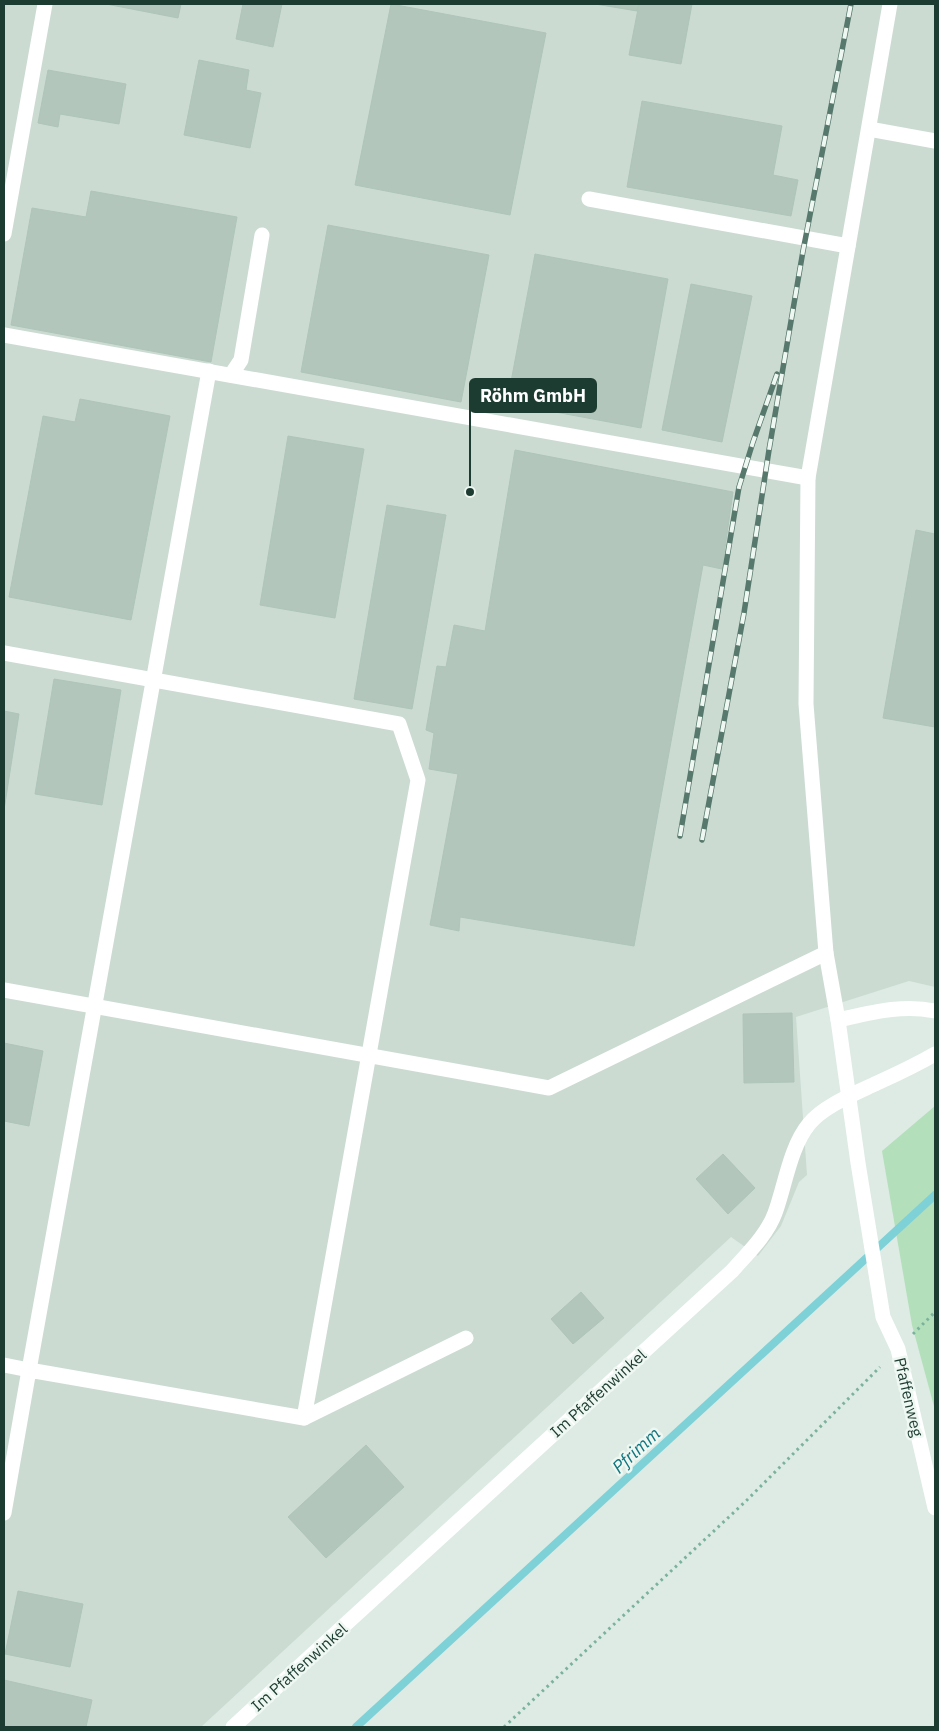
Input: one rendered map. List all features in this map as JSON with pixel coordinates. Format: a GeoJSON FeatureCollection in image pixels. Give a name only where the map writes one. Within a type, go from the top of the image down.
{"type":"FeatureCollection","features":[{"type":"Feature","properties":{"kind":"street"},"geometry":{"type":"LineString","coordinates":[[4,234],[45,4]]}},
{"type":"Feature","properties":{"kind":"street","name":"Pfaffenweg"},"geometry":{"type":"LineString","coordinates":[[890,4],[808,478],[806,704],[826,953],[836,1004],[858,1163],[883,1317],[898,1349],[935,1508]]}},
{"type":"Feature","properties":{"kind":"street"},"geometry":{"type":"LineString","coordinates":[[869,129],[935,141]]}},
{"type":"Feature","properties":{"kind":"street"},"geometry":{"type":"LineString","coordinates":[[589,198],[848,246]]}},
{"type":"Feature","properties":{"kind":"street"},"geometry":{"type":"LineString","coordinates":[[231,375],[241,360],[262,235]]}},
{"type":"Feature","properties":{"kind":"street"},"geometry":{"type":"LineString","coordinates":[[4,334],[808,478]]}},
{"type":"Feature","properties":{"kind":"street"},"geometry":{"type":"LineString","coordinates":[[4,1513],[209,371]]}},
{"type":"Feature","properties":{"kind":"street"},"geometry":{"type":"LineString","coordinates":[[4,653],[399,724],[418,780],[304,1418]]}},
{"type":"Feature","properties":{"kind":"street"},"geometry":{"type":"LineString","coordinates":[[4,990],[549,1088],[826,953]]}},
{"type":"Feature","properties":{"kind":"street"},"geometry":{"type":"LineString","coordinates":[[838,1020],[890,1009],[907,1008],[935,1011]]}},
{"type":"Feature","properties":{"kind":"street","name":"Im Pfaffenwinkel"},"geometry":{"type":"LineString","coordinates":[[232,1727],[732,1271],[761,1238],[775,1215],[783,1184],[801,1137],[809,1123],[825,1110],[848,1097],[935,1054]]}},
{"type":"Feature","properties":{"kind":"street"},"geometry":{"type":"LineString","coordinates":[[4,1365],[304,1418],[466,1338]]}},
{"type":"Feature","properties":{"kind":"path"},"geometry":{"type":"LineString","coordinates":[[504,1727],[746,1501],[935,1312]]}},
{"type":"Feature","properties":{"kind":"shaded area"},"geometry":{"type":"Polygon","coordinates":[[[4,4],[935,4],[935,987],[909,981],[796,1017],[807,1175],[799,1182],[781,1226],[758,1256],[731,1237],[201,1727],[4,1727],[4,4]]]}},
{"type":"Feature","properties":{"kind":"green space"},"geometry":{"type":"Polygon","coordinates":[[[935,1106],[935,1410],[912,1325],[882,1151],[935,1106]]]}},
{"type":"Feature","properties":{"kind":"building"},"geometry":{"type":"Polygon","coordinates":[[[106,4],[181,4],[178,18],[106,4]]]}},
{"type":"Feature","properties":{"kind":"building"},"geometry":{"type":"Polygon","coordinates":[[[243,4],[282,4],[273,47],[236,39],[243,4]]]}},
{"type":"Feature","properties":{"kind":"building"},"geometry":{"type":"Polygon","coordinates":[[[391,4],[546,33],[510,215],[355,185],[391,4]]]}},
{"type":"Feature","properties":{"kind":"building"},"geometry":{"type":"Polygon","coordinates":[[[595,4],[639,4],[637,11],[595,4]]]}},
{"type":"Feature","properties":{"kind":"building"},"geometry":{"type":"Polygon","coordinates":[[[639,4],[692,4],[681,64],[629,55],[639,4]]]}},
{"type":"Feature","properties":{"kind":"building"},"geometry":{"type":"Polygon","coordinates":[[[199,60],[249,70],[246,90],[261,93],[250,148],[184,135],[199,60]]]}},
{"type":"Feature","properties":{"kind":"building"},"geometry":{"type":"Polygon","coordinates":[[[48,70],[126,84],[119,124],[60,114],[58,127],[38,123],[48,70]]]}},
{"type":"Feature","properties":{"kind":"building"},"geometry":{"type":"Polygon","coordinates":[[[642,101],[782,126],[773,175],[798,180],[791,216],[627,187],[642,101]]]}},
{"type":"Feature","properties":{"kind":"building"},"geometry":{"type":"Polygon","coordinates":[[[91,191],[237,217],[211,362],[11,325],[32,208],[86,217],[91,191]]]}},
{"type":"Feature","properties":{"kind":"building"},"geometry":{"type":"Polygon","coordinates":[[[328,225],[489,255],[461,402],[301,372],[328,225]]]}},
{"type":"Feature","properties":{"kind":"building"},"geometry":{"type":"Polygon","coordinates":[[[535,254],[668,279],[641,428],[507,403],[535,254]]]}},
{"type":"Feature","properties":{"kind":"building"},"geometry":{"type":"Polygon","coordinates":[[[691,284],[752,296],[722,442],[662,430],[691,284]]]}},
{"type":"Feature","properties":{"kind":"building"},"geometry":{"type":"Polygon","coordinates":[[[80,399],[170,416],[131,620],[9,597],[43,416],[75,422],[80,399]]]}},
{"type":"Feature","properties":{"kind":"building"},"geometry":{"type":"Polygon","coordinates":[[[288,436],[364,449],[335,618],[260,605],[288,436]]]}},
{"type":"Feature","properties":{"kind":"building"},"geometry":{"type":"Polygon","coordinates":[[[515,450],[733,492],[722,569],[703,565],[634,946],[460,917],[459,931],[430,925],[458,774],[429,769],[434,733],[426,730],[437,666],[446,667],[454,625],[485,631],[515,450]]]}},
{"type":"Feature","properties":{"kind":"building"},"geometry":{"type":"Polygon","coordinates":[[[387,505],[446,515],[412,709],[354,699],[387,505]]]}},
{"type":"Feature","properties":{"kind":"building"},"geometry":{"type":"Polygon","coordinates":[[[916,530],[935,534],[935,727],[883,718],[916,530]]]}},
{"type":"Feature","properties":{"kind":"building"},"geometry":{"type":"Polygon","coordinates":[[[54,679],[121,690],[102,805],[35,794],[54,679]]]}},
{"type":"Feature","properties":{"kind":"building"},"geometry":{"type":"Polygon","coordinates":[[[4,711],[19,714],[4,810],[4,711]]]}},
{"type":"Feature","properties":{"kind":"building"},"geometry":{"type":"Polygon","coordinates":[[[792,1013],[794,1082],[744,1083],[743,1014],[792,1013]]]}},
{"type":"Feature","properties":{"kind":"building"},"geometry":{"type":"Polygon","coordinates":[[[4,1043],[43,1051],[29,1126],[4,1121],[4,1043]]]}},
{"type":"Feature","properties":{"kind":"building"},"geometry":{"type":"Polygon","coordinates":[[[723,1154],[755,1188],[728,1214],[696,1179],[723,1154]]]}},
{"type":"Feature","properties":{"kind":"building"},"geometry":{"type":"Polygon","coordinates":[[[581,1292],[604,1318],[573,1344],[551,1319],[581,1292]]]}},
{"type":"Feature","properties":{"kind":"building"},"geometry":{"type":"Polygon","coordinates":[[[366,1445],[404,1487],[326,1558],[288,1517],[366,1445]]]}},
{"type":"Feature","properties":{"kind":"building"},"geometry":{"type":"Polygon","coordinates":[[[18,1591],[83,1604],[70,1667],[5,1654],[18,1591]]]}},
{"type":"Feature","properties":{"kind":"building"},"geometry":{"type":"Polygon","coordinates":[[[4,1680],[92,1700],[86,1727],[4,1727],[4,1680]]]}},
{"type":"Feature","properties":{"kind":"waterway","name":"Pfrimm"},"geometry":{"type":"LineString","coordinates":[[356,1727],[935,1195]]}},
{"type":"Feature","properties":{"kind":"railway"},"geometry":{"type":"LineString","coordinates":[[702,840],[744,613],[769,450],[803,251],[851,4]]}},
{"type":"Feature","properties":{"kind":"railway"},"geometry":{"type":"LineString","coordinates":[[680,836],[739,487],[777,374]]}},
{"type":"Feature","properties":{"kind":"place","name":"Röhm GmbH"},"geometry":{"type":"Point","coordinates":[470,492]}}]}
